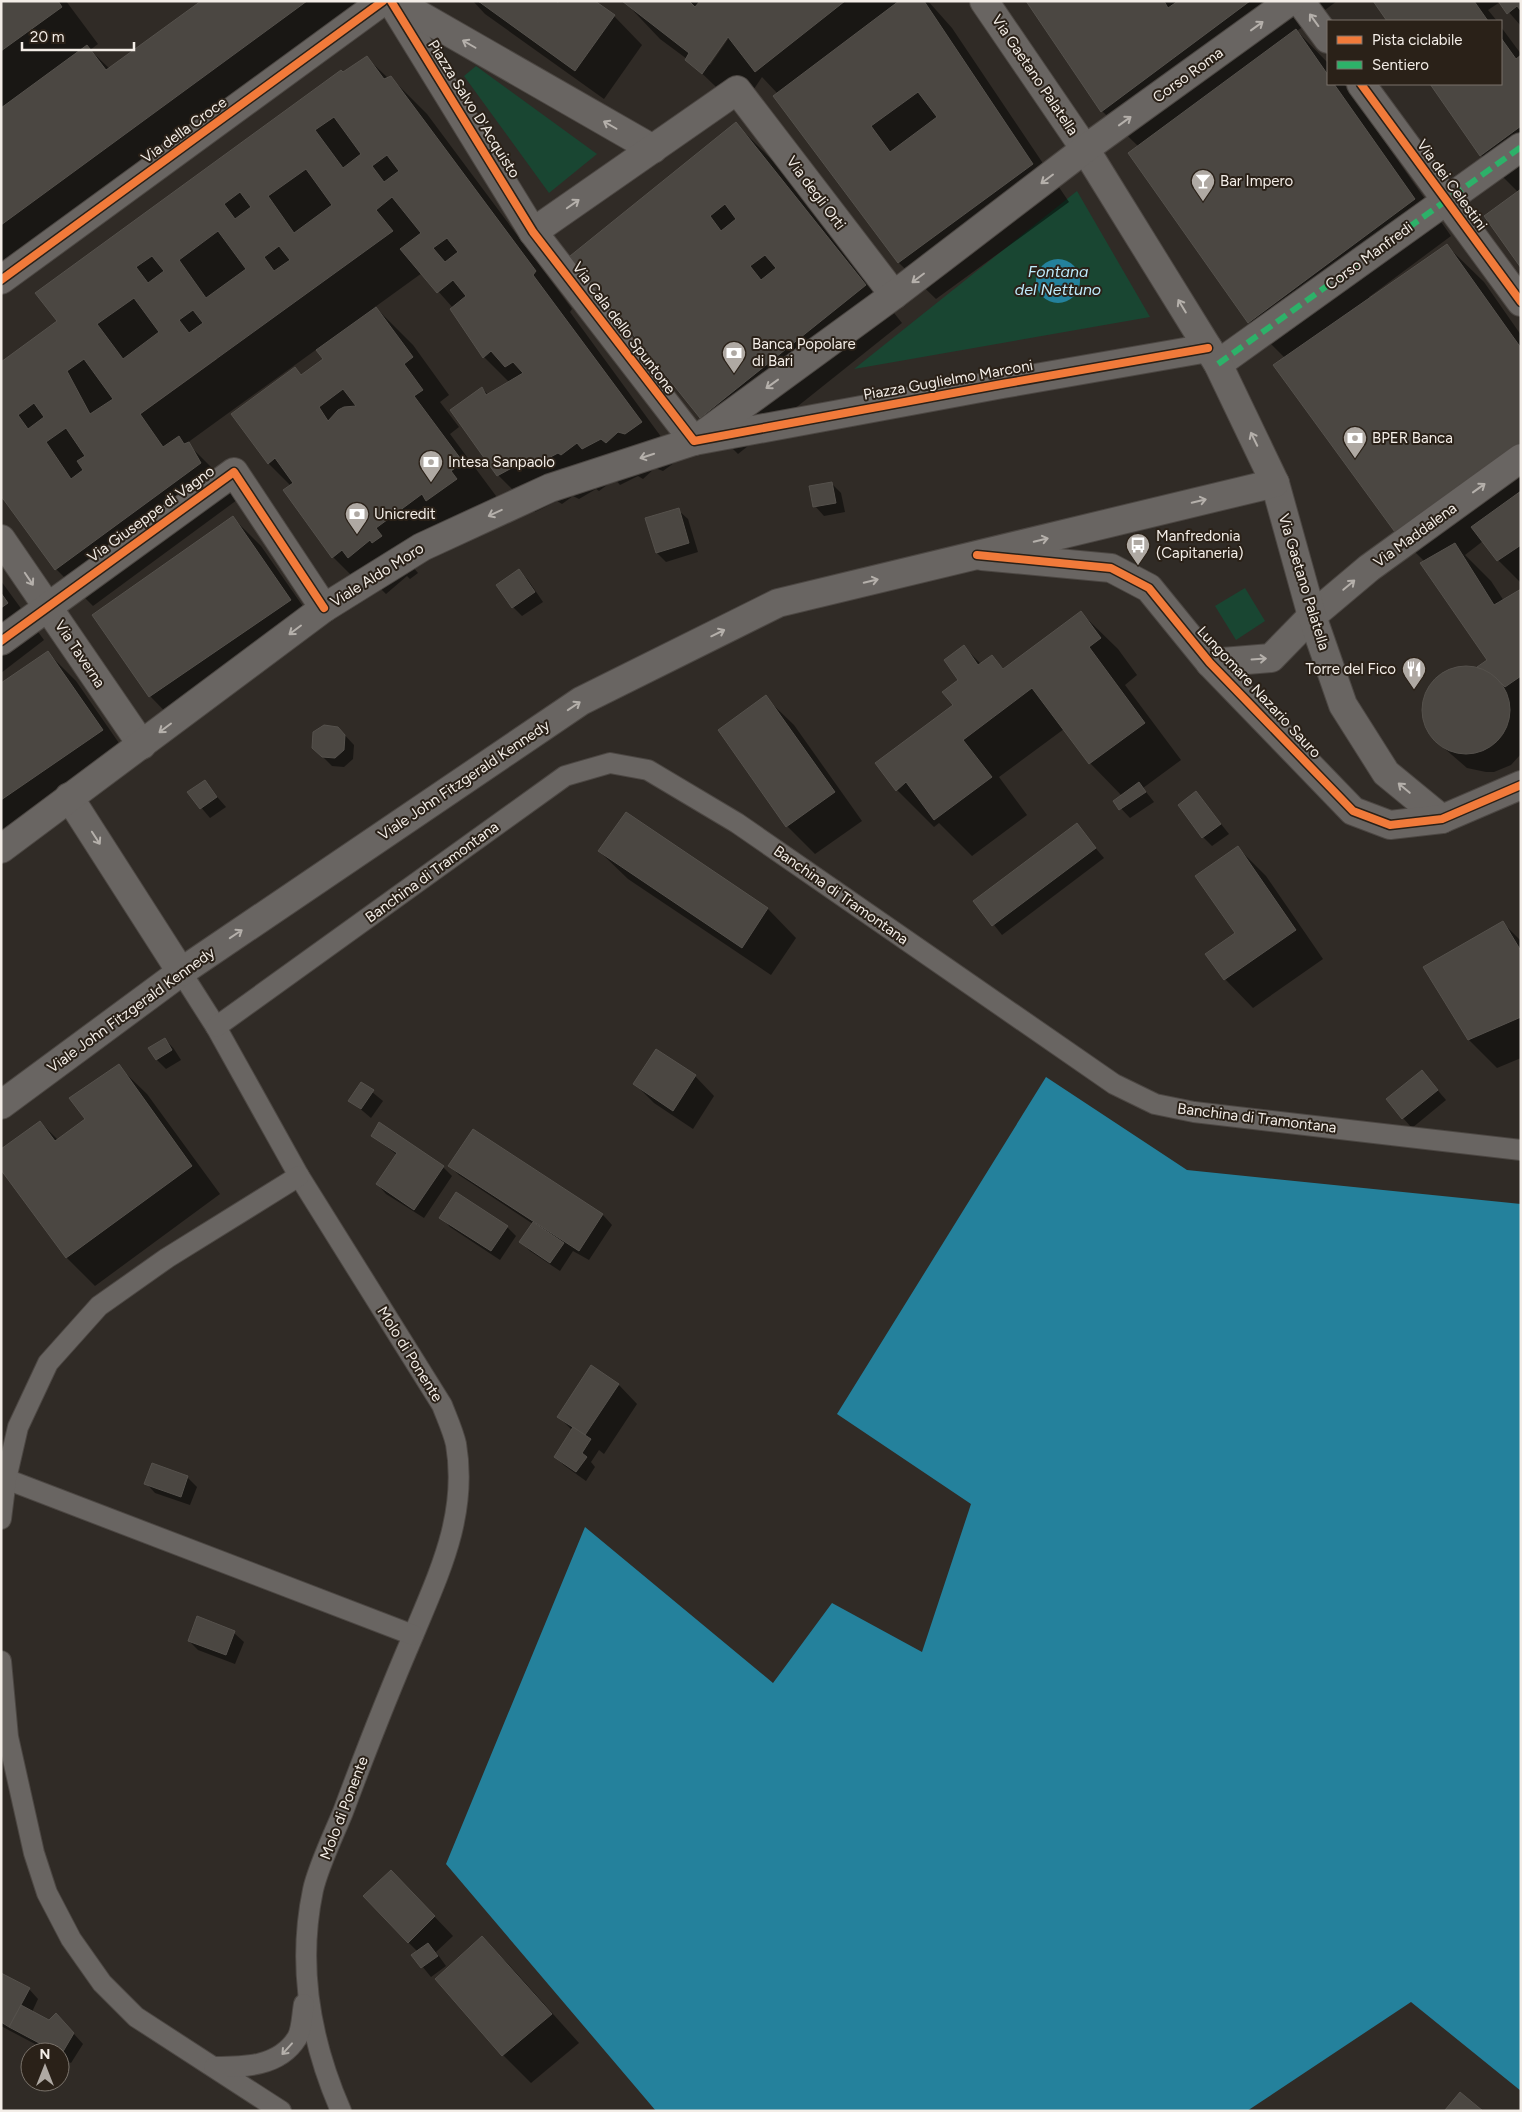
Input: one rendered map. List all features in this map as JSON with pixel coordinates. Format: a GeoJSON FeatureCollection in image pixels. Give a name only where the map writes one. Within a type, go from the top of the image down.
{"type":"FeatureCollection","features":[{"type":"Feature","properties":{"kind":"street","name":"Via della Croce"},"geometry":{"type":"LineString","coordinates":[[1,280],[383,1]]}},
{"type":"Feature","properties":{"kind":"street","name":"Piazza Salvo D'Acquisto"},"geometry":{"type":"LineString","coordinates":[[391,1],[534,232]]}},
{"type":"Feature","properties":{"kind":"street","name":"Piazza Salvo D'Acquisto"},"geometry":{"type":"LineString","coordinates":[[395,1],[653,149]]}},
{"type":"Feature","properties":{"kind":"street","name":"Via Gaetano Palatella"},"geometry":{"type":"LineString","coordinates":[[984,1],[1086,149]]}},
{"type":"Feature","properties":{"kind":"street","name":"Corso Roma"},"geometry":{"type":"LineString","coordinates":[[1086,149],[1290,1]]}},
{"type":"Feature","properties":{"kind":"street"},"geometry":{"type":"LineString","coordinates":[[1300,1],[1327,39]]}},
{"type":"Feature","properties":{"kind":"street","name":"Via dei Celestini"},"geometry":{"type":"LineString","coordinates":[[1362,85],[1521,302]]}},
{"type":"Feature","properties":{"kind":"street","name":"Via degli Orti"},"geometry":{"type":"LineString","coordinates":[[653,149],[737,90],[894,295]]}},
{"type":"Feature","properties":{"kind":"street","name":"Corso Manfredi"},"geometry":{"type":"LineString","coordinates":[[1213,356],[1446,201],[1521,147]]}},
{"type":"Feature","properties":{"kind":"street"},"geometry":{"type":"LineString","coordinates":[[534,232],[653,149]]}},
{"type":"Feature","properties":{"kind":"street"},"geometry":{"type":"LineString","coordinates":[[694,441],[894,295],[1086,149],[1213,356],[1275,483],[977,555]]}},
{"type":"Feature","properties":{"kind":"street","name":"Via Cala dello Spuntone"},"geometry":{"type":"LineString","coordinates":[[534,232],[694,441]]}},
{"type":"Feature","properties":{"kind":"street","name":"Piazza Guglielmo Marconi"},"geometry":{"type":"LineString","coordinates":[[694,441],[994,385],[1213,356]]}},
{"type":"Feature","properties":{"kind":"street","name":"Viale Aldo Moro"},"geometry":{"type":"LineString","coordinates":[[1,849],[142,746],[324,608],[422,547],[550,488],[694,441]]}},
{"type":"Feature","properties":{"kind":"street","name":"Via Maddalena"},"geometry":{"type":"LineString","coordinates":[[1210,663],[1271,658],[1312,616],[1369,568],[1521,458]]}},
{"type":"Feature","properties":{"kind":"street","name":"Via Giuseppe di Vagno"},"geometry":{"type":"LineString","coordinates":[[1,641],[234,472],[324,608]]}},
{"type":"Feature","properties":{"kind":"street","name":"Via Gaetano Palatella"},"geometry":{"type":"LineString","coordinates":[[1275,483],[1312,616],[1343,705],[1386,773],[1442,819]]}},
{"type":"Feature","properties":{"kind":"street","name":"Via Taverna"},"geometry":{"type":"LineString","coordinates":[[1,539],[142,746]]}},
{"type":"Feature","properties":{"kind":"street","name":"Lungomare Nazario Sauro"},"geometry":{"type":"LineString","coordinates":[[977,555],[1111,568],[1149,588],[1210,663],[1353,811],[1390,825],[1442,819],[1521,784]]}},
{"type":"Feature","properties":{"kind":"street","name":"Viale John Fitzgerald Kennedy"},"geometry":{"type":"LineString","coordinates":[[1,1105],[181,972],[581,701],[778,603],[977,555]]}},
{"type":"Feature","properties":{"kind":"street"},"geometry":{"type":"LineString","coordinates":[[69,798],[181,972]]}},
{"type":"Feature","properties":{"kind":"lane","name":"Banchina di Tramontana"},"geometry":{"type":"LineString","coordinates":[[216,1027],[565,776],[610,763],[648,770],[737,823],[1114,1084],[1156,1104],[1194,1112],[1521,1150]]}},
{"type":"Feature","properties":{"kind":"lane","name":"Molo di Ponente"},"geometry":{"type":"LineString","coordinates":[[181,972],[216,1027],[298,1176],[442,1405],[456,1443],[460,1485],[455,1525],[442,1566],[313,1888],[306,1939],[308,1988],[313,2028],[326,2075],[341,2111]]}},
{"type":"Feature","properties":{"kind":"lane"},"geometry":{"type":"LineString","coordinates":[[1,1519],[6,1479],[18,1427],[48,1364],[99,1306],[167,1258],[298,1176]]}},
{"type":"Feature","properties":{"kind":"lane"},"geometry":{"type":"LineString","coordinates":[[6,1479],[413,1635]]}},
{"type":"Feature","properties":{"kind":"lane"},"geometry":{"type":"LineString","coordinates":[[1,1661],[8,1737],[34,1853],[47,1893],[67,1931],[102,1983],[136,2017],[281,2111]]}},
{"type":"Feature","properties":{"kind":"lane","name":"Molo di Ponente"},"geometry":{"type":"LineString","coordinates":[[214,2067],[250,2067],[281,2056],[298,2037],[308,1988]]}},
{"type":"Feature","properties":{"kind":"green space"},"geometry":{"type":"Polygon","coordinates":[[[476,66],[597,154],[549,193],[464,76],[476,66]]]}},
{"type":"Feature","properties":{"kind":"green space"},"geometry":{"type":"Polygon","coordinates":[[[1077,191],[1150,317],[854,369],[1077,191]]]}},
{"type":"Feature","properties":{"kind":"green space"},"geometry":{"type":"Polygon","coordinates":[[[1245,588],[1265,621],[1236,640],[1215,606],[1245,588]]]}},
{"type":"Feature","properties":{"kind":"water","name":"Fontana del Nettuno"},"geometry":{"type":"Polygon","coordinates":[[[1062,259],[1074,265],[1079,273],[1079,289],[1074,297],[1066,302],[1054,303],[1042,297],[1037,289],[1036,277],[1042,265],[1050,260],[1062,259]]]}},
{"type":"Feature","properties":{"kind":"water"},"geometry":{"type":"Polygon","coordinates":[[[1046,1077],[1187,1170],[1521,1204],[1521,2091],[1411,2002],[1247,2111],[656,2111],[446,1864],[585,1527],[773,1683],[832,1603],[922,1652],[971,1504],[837,1414],[1046,1077]]]}},
{"type":"Feature","properties":{"kind":"building"},"geometry":{"type":"Polygon","coordinates":[[[1,1],[58,1],[62,7],[1,51],[1,1]]]}},
{"type":"Feature","properties":{"kind":"building"},"geometry":{"type":"Polygon","coordinates":[[[201,1],[307,1],[1,225],[1,108],[87,45],[106,70],[201,1]]]}},
{"type":"Feature","properties":{"kind":"building"},"geometry":{"type":"Polygon","coordinates":[[[478,1],[556,1],[558,3],[559,1],[595,1],[615,15],[575,71],[478,1]]]}},
{"type":"Feature","properties":{"kind":"building"},"geometry":{"type":"Polygon","coordinates":[[[622,1],[689,1],[695,7],[700,1],[845,1],[755,72],[728,37],[702,74],[685,60],[689,53],[622,1]]]}},
{"type":"Feature","properties":{"kind":"building"},"geometry":{"type":"Polygon","coordinates":[[[899,1],[924,1],[1033,164],[898,263],[773,96],[899,1]],[[918,92],[871,126],[890,152],[937,117],[918,92]]]}},
{"type":"Feature","properties":{"kind":"building"},"geometry":{"type":"Polygon","coordinates":[[[1026,1],[1164,1],[1168,8],[1178,1],[1250,1],[1101,112],[1026,1]]]}},
{"type":"Feature","properties":{"kind":"building"},"geometry":{"type":"Polygon","coordinates":[[[1373,1],[1474,1],[1487,20],[1386,20],[1373,1]]]}},
{"type":"Feature","properties":{"kind":"building"},"geometry":{"type":"Polygon","coordinates":[[[1498,1],[1521,1],[1521,11],[1517,6],[1507,14],[1498,1]]]}},
{"type":"Feature","properties":{"kind":"building"},"geometry":{"type":"Polygon","coordinates":[[[1296,29],[1327,74],[1327,85],[1335,85],[1415,199],[1248,323],[1128,153],[1296,29]]]}},
{"type":"Feature","properties":{"kind":"building"},"geometry":{"type":"Polygon","coordinates":[[[1502,39],[1516,59],[1521,55],[1521,126],[1480,156],[1431,85],[1502,85],[1502,39]]]}},
{"type":"Feature","properties":{"kind":"building"},"geometry":{"type":"Polygon","coordinates":[[[367,56],[384,79],[391,76],[536,271],[533,275],[642,422],[625,434],[618,432],[606,443],[601,439],[582,449],[577,443],[561,455],[558,453],[541,462],[536,460],[524,467],[519,464],[497,476],[450,410],[482,387],[486,395],[523,373],[513,362],[505,367],[491,351],[483,358],[450,309],[466,296],[453,280],[437,293],[400,249],[421,233],[392,197],[376,210],[393,231],[140,414],[163,447],[179,436],[184,444],[189,442],[201,463],[55,570],[1,496],[1,362],[57,321],[35,293],[341,70],[343,72],[367,56]],[[334,117],[315,130],[343,168],[361,154],[334,117]],[[387,155],[372,166],[384,182],[399,171],[387,155]],[[306,169],[268,196],[294,233],[332,205],[306,169]],[[240,192],[224,204],[235,219],[251,207],[240,192]],[[218,231],[179,260],[206,298],[246,269],[218,231]],[[447,238],[433,248],[445,262],[458,252],[447,238]],[[279,246],[264,257],[274,271],[290,260],[279,246]],[[152,256],[136,267],[148,283],[164,271],[152,256]],[[134,298],[97,324],[123,359],[159,332],[134,298]],[[193,310],[179,320],[189,333],[203,323],[193,310]],[[84,359],[67,371],[90,414],[113,399],[84,359]],[[34,403],[18,415],[28,429],[44,417],[34,403]],[[66,428],[46,442],[71,479],[83,470],[77,461],[85,456],[66,428]]]}},
{"type":"Feature","properties":{"kind":"building"},"geometry":{"type":"Polygon","coordinates":[[[736,122],[866,285],[700,418],[570,256],[736,122]],[[725,204],[710,216],[721,231],[736,219],[725,204]],[[765,255],[750,266],[761,280],[776,268],[765,255]]]}},
{"type":"Feature","properties":{"kind":"building"},"geometry":{"type":"Polygon","coordinates":[[[1521,189],[1521,268],[1484,216],[1521,189]]]}},
{"type":"Feature","properties":{"kind":"building"},"geometry":{"type":"Polygon","coordinates":[[[1447,244],[1521,348],[1521,449],[1400,539],[1273,365],[1447,244]]]}},
{"type":"Feature","properties":{"kind":"building"},"geometry":{"type":"Polygon","coordinates":[[[376,307],[413,357],[404,364],[423,390],[414,396],[463,462],[451,471],[457,479],[426,501],[422,494],[376,528],[382,536],[372,543],[370,540],[348,558],[342,550],[332,558],[283,490],[293,483],[275,458],[268,464],[231,414],[295,367],[301,375],[323,359],[316,350],[376,307]],[[343,389],[319,407],[328,421],[338,410],[344,407],[356,406],[343,389]]]}},
{"type":"Feature","properties":{"kind":"building"},"geometry":{"type":"Polygon","coordinates":[[[832,482],[836,503],[813,507],[809,486],[832,482]]]}},
{"type":"Feature","properties":{"kind":"building"},"geometry":{"type":"Polygon","coordinates":[[[1521,491],[1521,545],[1497,561],[1471,527],[1521,491]]]}},
{"type":"Feature","properties":{"kind":"building"},"geometry":{"type":"Polygon","coordinates":[[[679,508],[689,543],[656,553],[645,518],[679,508]]]}},
{"type":"Feature","properties":{"kind":"building"},"geometry":{"type":"Polygon","coordinates":[[[233,516],[291,600],[149,697],[92,615],[233,516]]]}},
{"type":"Feature","properties":{"kind":"building"},"geometry":{"type":"Polygon","coordinates":[[[1455,543],[1494,605],[1521,589],[1521,676],[1505,687],[1496,678],[1477,667],[1487,660],[1420,563],[1455,543]]]}},
{"type":"Feature","properties":{"kind":"building"},"geometry":{"type":"Polygon","coordinates":[[[519,569],[535,592],[512,608],[496,585],[519,569]]]}},
{"type":"Feature","properties":{"kind":"building"},"geometry":{"type":"Polygon","coordinates":[[[1,593],[8,603],[1,608],[1,593]]]}},
{"type":"Feature","properties":{"kind":"building"},"geometry":{"type":"Polygon","coordinates":[[[1081,611],[1101,638],[1089,647],[1145,723],[1089,764],[1032,688],[963,740],[992,777],[934,820],[906,782],[896,791],[875,763],[953,705],[942,692],[958,680],[944,660],[964,645],[978,665],[992,655],[1003,669],[1081,611]]]}},
{"type":"Feature","properties":{"kind":"building"},"geometry":{"type":"Polygon","coordinates":[[[48,651],[103,730],[1,800],[1,683],[48,651]]]}},
{"type":"Feature","properties":{"kind":"building"},"geometry":{"type":"Polygon","coordinates":[[[1466,666],[1483,669],[1497,679],[1507,693],[1510,710],[1507,727],[1497,741],[1483,751],[1466,754],[1449,751],[1435,741],[1425,727],[1422,710],[1425,693],[1435,679],[1449,669],[1466,666]]]}},
{"type":"Feature","properties":{"kind":"building"},"geometry":{"type":"Polygon","coordinates":[[[766,695],[835,792],[786,827],[718,730],[766,695]]]}},
{"type":"Feature","properties":{"kind":"building"},"geometry":{"type":"Polygon","coordinates":[[[324,725],[338,727],[345,735],[344,750],[335,758],[322,757],[312,748],[313,732],[324,725]]]}},
{"type":"Feature","properties":{"kind":"building"},"geometry":{"type":"Polygon","coordinates":[[[205,780],[217,797],[200,809],[187,792],[205,780]]]}},
{"type":"Feature","properties":{"kind":"building"},"geometry":{"type":"Polygon","coordinates":[[[1139,782],[1146,792],[1119,810],[1113,801],[1139,782]]]}},
{"type":"Feature","properties":{"kind":"building"},"geometry":{"type":"Polygon","coordinates":[[[1196,791],[1221,824],[1202,838],[1178,805],[1196,791]]]}},
{"type":"Feature","properties":{"kind":"building"},"geometry":{"type":"Polygon","coordinates":[[[626,812],[768,908],[742,948],[598,851],[626,812]]]}},
{"type":"Feature","properties":{"kind":"building"},"geometry":{"type":"Polygon","coordinates":[[[1077,823],[1096,848],[992,926],[973,901],[1077,823]]]}},
{"type":"Feature","properties":{"kind":"building"},"geometry":{"type":"Polygon","coordinates":[[[1238,846],[1296,930],[1224,980],[1205,954],[1235,933],[1195,876],[1238,846]]]}},
{"type":"Feature","properties":{"kind":"building"},"geometry":{"type":"Polygon","coordinates":[[[1503,921],[1521,951],[1521,1017],[1468,1040],[1423,967],[1503,921]]]}},
{"type":"Feature","properties":{"kind":"building"},"geometry":{"type":"Polygon","coordinates":[[[165,1038],[172,1050],[156,1060],[148,1048],[165,1038]]]}},
{"type":"Feature","properties":{"kind":"building"},"geometry":{"type":"Polygon","coordinates":[[[656,1049],[696,1075],[673,1111],[633,1084],[656,1049]]]}},
{"type":"Feature","properties":{"kind":"building"},"geometry":{"type":"Polygon","coordinates":[[[119,1064],[192,1166],[66,1258],[1,1170],[1,1149],[40,1121],[55,1141],[85,1119],[69,1098],[119,1064]]]}},
{"type":"Feature","properties":{"kind":"building"},"geometry":{"type":"Polygon","coordinates":[[[1422,1070],[1438,1090],[1402,1119],[1386,1099],[1422,1070]]]}},
{"type":"Feature","properties":{"kind":"building"},"geometry":{"type":"Polygon","coordinates":[[[361,1082],[374,1090],[361,1109],[348,1101],[361,1082]]]}},
{"type":"Feature","properties":{"kind":"building"},"geometry":{"type":"Polygon","coordinates":[[[379,1122],[444,1166],[414,1210],[376,1184],[397,1153],[371,1136],[379,1122]]]}},
{"type":"Feature","properties":{"kind":"building"},"geometry":{"type":"Polygon","coordinates":[[[473,1129],[603,1214],[579,1251],[448,1166],[473,1129]]]}},
{"type":"Feature","properties":{"kind":"building"},"geometry":{"type":"Polygon","coordinates":[[[456,1192],[508,1226],[491,1251],[439,1218],[456,1192]]]}},
{"type":"Feature","properties":{"kind":"building"},"geometry":{"type":"Polygon","coordinates":[[[533,1222],[564,1243],[550,1263],[519,1242],[533,1222]]]}},
{"type":"Feature","properties":{"kind":"building"},"geometry":{"type":"Polygon","coordinates":[[[591,1365],[619,1384],[585,1435],[557,1417],[591,1365]]]}},
{"type":"Feature","properties":{"kind":"building"},"geometry":{"type":"Polygon","coordinates":[[[573,1427],[591,1439],[582,1453],[587,1457],[576,1472],[554,1457],[573,1427]]]}},
{"type":"Feature","properties":{"kind":"building"},"geometry":{"type":"Polygon","coordinates":[[[152,1463],[188,1476],[181,1497],[144,1484],[152,1463]]]}},
{"type":"Feature","properties":{"kind":"building"},"geometry":{"type":"Polygon","coordinates":[[[197,1616],[235,1631],[226,1655],[188,1641],[197,1616]]]}},
{"type":"Feature","properties":{"kind":"building"},"geometry":{"type":"Polygon","coordinates":[[[391,1870],[435,1916],[408,1943],[363,1896],[391,1870]]]}},
{"type":"Feature","properties":{"kind":"building"},"geometry":{"type":"Polygon","coordinates":[[[482,1936],[552,2014],[502,2056],[435,1979],[482,1936]]]}},
{"type":"Feature","properties":{"kind":"building"},"geometry":{"type":"Polygon","coordinates":[[[428,1943],[438,1956],[421,1968],[411,1955],[428,1943]]]}},
{"type":"Feature","properties":{"kind":"building"},"geometry":{"type":"Polygon","coordinates":[[[1,1973],[30,1988],[9,2027],[1,2022],[1,1973]]]}},
{"type":"Feature","properties":{"kind":"building"},"geometry":{"type":"Polygon","coordinates":[[[21,2005],[49,2020],[56,2013],[74,2033],[69,2042],[37,2042],[9,2027],[21,2005]]]}},
{"type":"Feature","properties":{"kind":"building"},"geometry":{"type":"Polygon","coordinates":[[[1460,2092],[1483,2111],[1445,2110],[1460,2092]]]}},
{"type":"Feature","properties":{"kind":"marked path"},"geometry":{"type":"LineString","coordinates":[[1218,364],[1521,147]]}},
{"type":"Feature","properties":{"kind":"cycle path"},"geometry":{"type":"LineString","coordinates":[[1,280],[383,1]]}},
{"type":"Feature","properties":{"kind":"cycle path"},"geometry":{"type":"LineString","coordinates":[[391,1],[533,232],[694,441],[1208,348]]}},
{"type":"Feature","properties":{"kind":"cycle path"},"geometry":{"type":"LineString","coordinates":[[1362,85],[1521,302]]}},
{"type":"Feature","properties":{"kind":"cycle path"},"geometry":{"type":"LineString","coordinates":[[1,641],[234,472],[324,608]]}},
{"type":"Feature","properties":{"kind":"cycle path"},"geometry":{"type":"LineString","coordinates":[[977,555],[1111,568],[1149,588],[1210,663],[1353,811],[1390,825],[1442,819],[1521,785]]}},
{"type":"Feature","properties":{"kind":"place","name":"Bar Impero"},"geometry":{"type":"Point","coordinates":[1203,202]}},
{"type":"Feature","properties":{"kind":"place","name":"Banca Popolare di Bari"},"geometry":{"type":"Point","coordinates":[734,374]}},
{"type":"Feature","properties":{"kind":"place","name":"BPER Banca"},"geometry":{"type":"Point","coordinates":[1355,459]}},
{"type":"Feature","properties":{"kind":"place","name":"Intesa Sanpaolo"},"geometry":{"type":"Point","coordinates":[431,483]}},
{"type":"Feature","properties":{"kind":"place","name":"Unicredit"},"geometry":{"type":"Point","coordinates":[357,535]}},
{"type":"Feature","properties":{"kind":"place","name":"Manfredonia (Capitaneria)"},"geometry":{"type":"Point","coordinates":[1138,566]}},
{"type":"Feature","properties":{"kind":"place","name":"Torre del Fico"},"geometry":{"type":"Point","coordinates":[1414,690]}}]}
